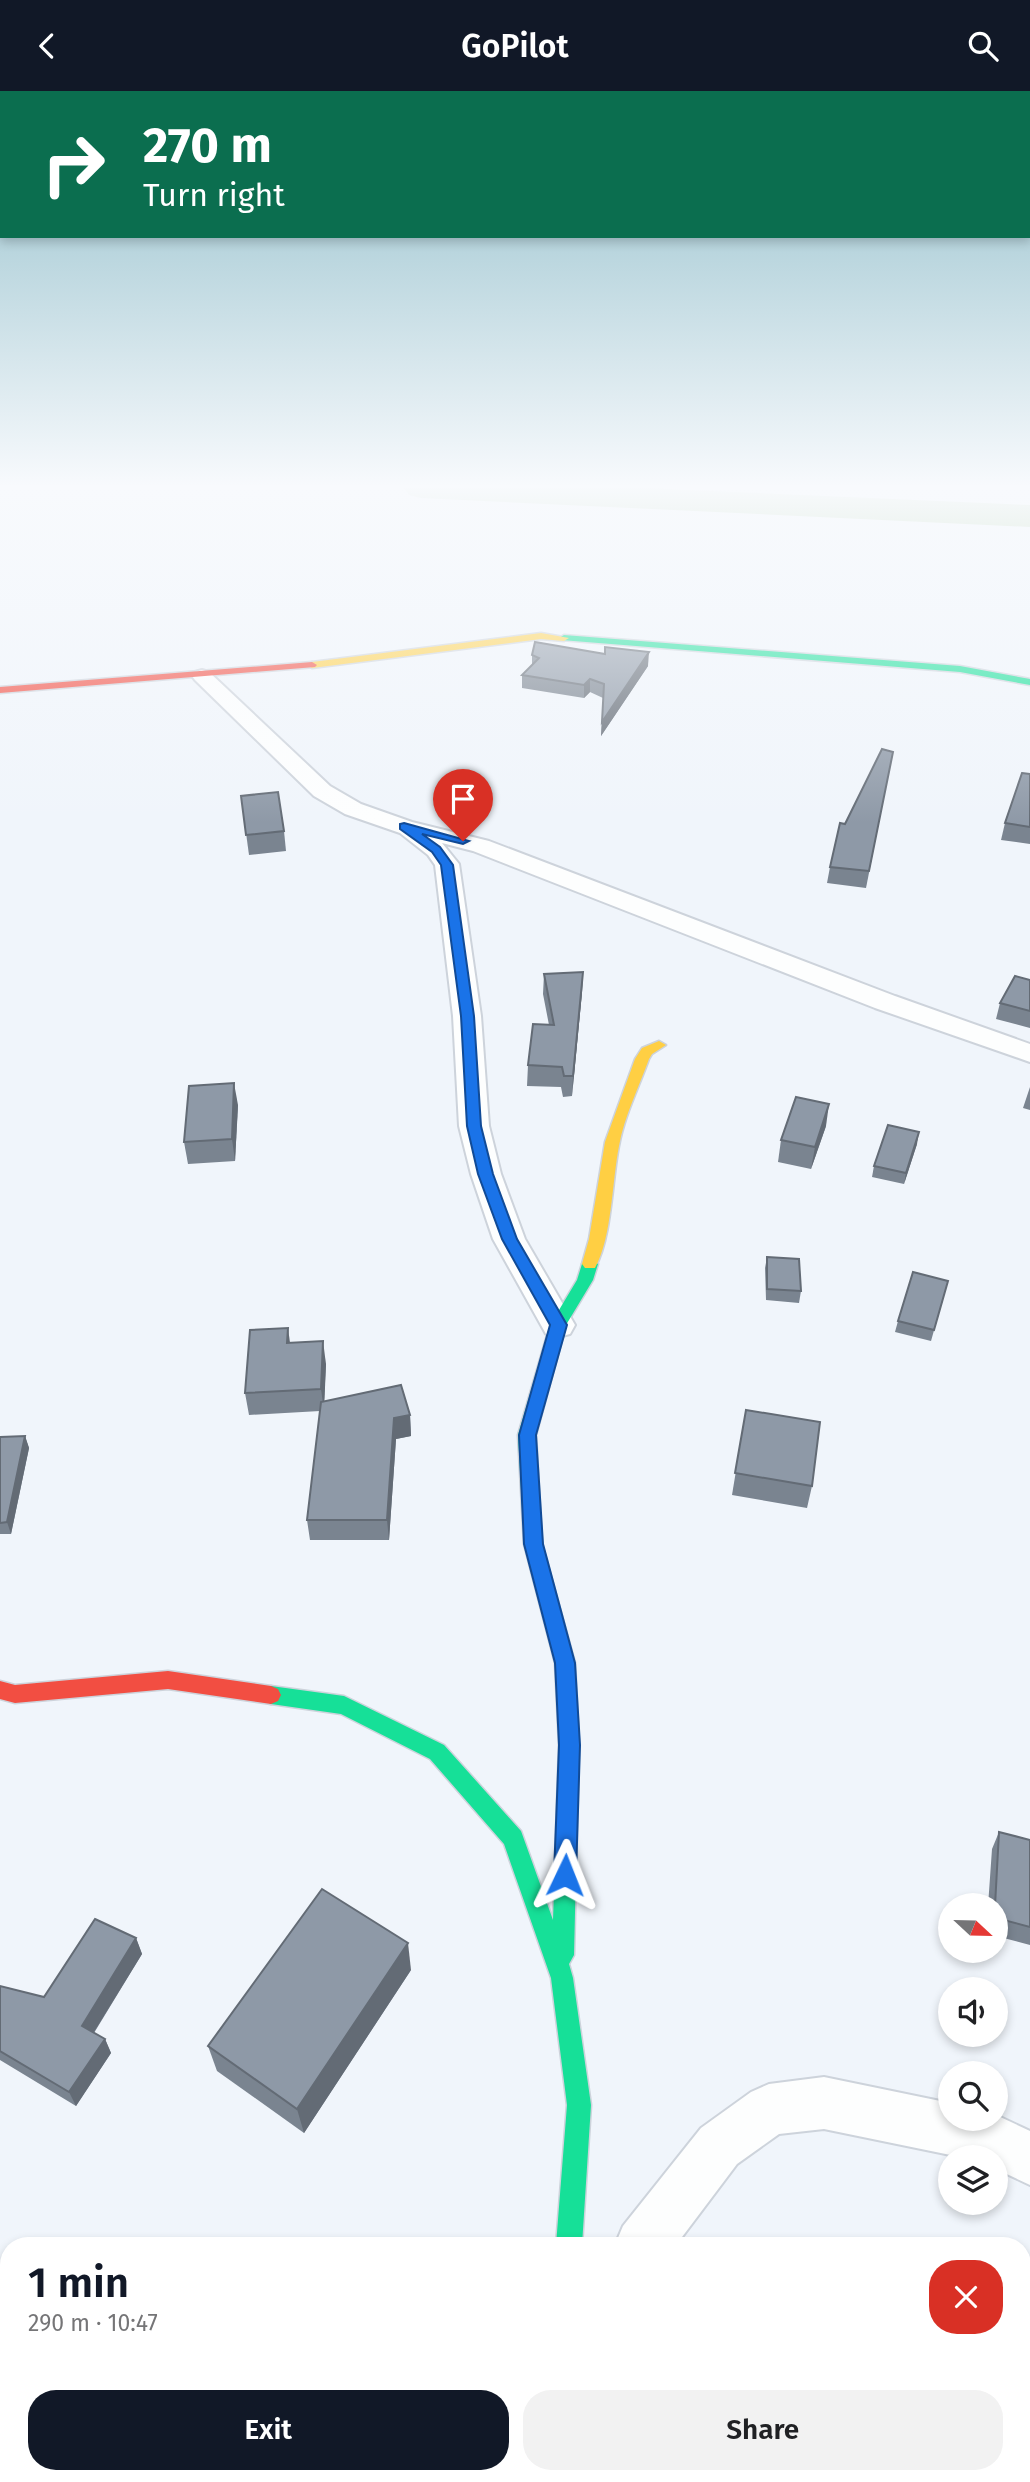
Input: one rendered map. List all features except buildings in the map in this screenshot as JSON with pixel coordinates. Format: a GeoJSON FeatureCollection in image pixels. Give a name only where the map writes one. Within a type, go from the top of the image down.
{"type":"FeatureCollection","features":[{"type":"Feature","properties":{"kind":"street"},"geometry":{"type":"LineString","coordinates":[[0,690],[271,670],[510,638],[566,636],[960,669],[1030,682]]}},
{"type":"Feature","properties":{"kind":"street"},"geometry":{"type":"LineString","coordinates":[[202,676],[322,791],[353,809],[404,827],[481,846],[885,1002],[1030,1053]]}},
{"type":"Feature","properties":{"kind":"street"},"geometry":{"type":"LineString","coordinates":[[404,827],[436,850],[447,865],[467,1016],[474,1126],[509,1239],[558,1325]]}},
{"type":"Feature","properties":{"kind":"street"},"geometry":{"type":"LineString","coordinates":[[570,2237],[579,2105],[562,1978],[569,1745],[565,1663],[533,1544],[527,1435],[558,1325],[584,1280],[597,1238],[612,1142],[642,1059],[647,1051],[659,1045]]}},
{"type":"Feature","properties":{"kind":"street"},"geometry":{"type":"LineString","coordinates":[[0,1690],[15,1694],[168,1680],[344,1705],[437,1752],[513,1838],[562,1978]]}},
{"type":"Feature","properties":{"kind":"street"},"geometry":{"type":"LineString","coordinates":[[648,2237],[719,2146],[769,2110],[824,2103],[985,2136],[1030,2159]]}},
{"type":"Feature","properties":{"kind":"traffic: fast"},"geometry":{"type":"LineString","coordinates":[[564,638],[960,669],[1030,682]]}},
{"type":"Feature","properties":{"kind":"traffic: fast"},"geometry":{"type":"LineString","coordinates":[[563,1955],[569,1745],[565,1663],[533,1544],[527,1435],[558,1325],[585,1280],[590,1264]]}},
{"type":"Feature","properties":{"kind":"traffic: fast"},"geometry":{"type":"LineString","coordinates":[[271,1695],[344,1705],[437,1752],[513,1838],[562,1978],[579,2105],[570,2237]]}},
{"type":"Feature","properties":{"kind":"traffic: slow"},"geometry":{"type":"LineString","coordinates":[[312,665],[541,636],[564,638]]}},
{"type":"Feature","properties":{"kind":"traffic: slow"},"geometry":{"type":"LineString","coordinates":[[590,1264],[597,1239],[612,1142],[642,1059],[647,1051],[659,1045]]}},
{"type":"Feature","properties":{"kind":"traffic: jam"},"geometry":{"type":"LineString","coordinates":[[0,690],[312,665]]}},
{"type":"Feature","properties":{"kind":"traffic: jam"},"geometry":{"type":"LineString","coordinates":[[0,1690],[15,1694],[168,1680],[271,1695]]}},
{"type":"Feature","properties":{"kind":"route"},"geometry":{"type":"LineString","coordinates":[[463,841],[404,827],[436,850],[447,865],[467,1016],[474,1126],[486,1174],[509,1239],[558,1325],[527,1435],[533,1544],[565,1663],[569,1745],[565,1875]]}}]}
